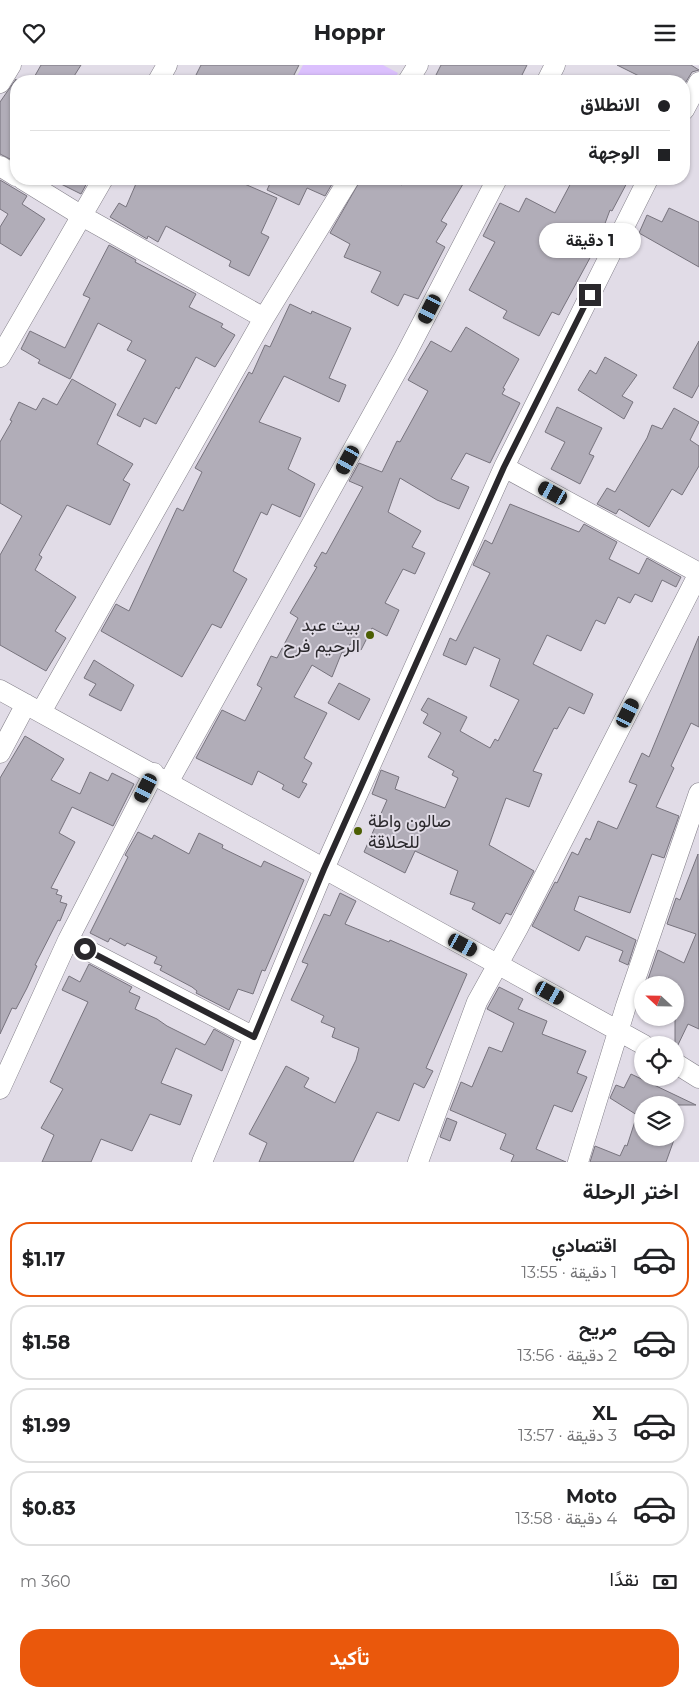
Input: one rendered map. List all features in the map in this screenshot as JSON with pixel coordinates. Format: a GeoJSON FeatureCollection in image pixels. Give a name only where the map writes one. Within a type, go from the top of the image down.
{"type":"FeatureCollection","features":[{"type":"Feature","properties":{"kind":"street"},"geometry":{"type":"LineString","coordinates":[[0,83],[11,65]]}},
{"type":"Feature","properties":{"kind":"street"},"geometry":{"type":"LineString","coordinates":[[690,98],[699,81]]}},
{"type":"Feature","properties":{"kind":"street"},"geometry":{"type":"LineString","coordinates":[[32,185],[82,216],[264,318]]}},
{"type":"Feature","properties":{"kind":"street"},"geometry":{"type":"LineString","coordinates":[[0,357],[100,185]]}},
{"type":"Feature","properties":{"kind":"street"},"geometry":{"type":"LineString","coordinates":[[0,753],[34,708],[264,318],[345,185]]}},
{"type":"Feature","properties":{"kind":"street"},"geometry":{"type":"LineString","coordinates":[[0,1089],[68,940],[404,358],[494,185]]}},
{"type":"Feature","properties":{"kind":"street"},"geometry":{"type":"LineString","coordinates":[[202,1162],[324,869],[504,467],[645,185]]}},
{"type":"Feature","properties":{"kind":"street"},"geometry":{"type":"LineString","coordinates":[[418,1162],[476,1002],[498,964],[699,573],[504,467]]}},
{"type":"Feature","properties":{"kind":"street"},"geometry":{"type":"LineString","coordinates":[[0,689],[634,1039]]}},
{"type":"Feature","properties":{"kind":"street"},"geometry":{"type":"LineString","coordinates":[[578,1162],[619,1031],[699,793]]}},
{"type":"Feature","properties":{"kind":"street"},"geometry":{"type":"LineString","coordinates":[[68,940],[254,1037]]}},
{"type":"Feature","properties":{"kind":"street"},"geometry":{"type":"LineString","coordinates":[[684,1068],[698,1075]]}},
{"type":"Feature","properties":{"kind":"shaded area"},"geometry":{"type":"Polygon","coordinates":[[[303,65],[383,65],[398,73],[397,75],[298,75],[303,65]]]}},
{"type":"Feature","properties":{"kind":"building"},"geometry":{"type":"Polygon","coordinates":[[[41,65],[81,65],[75,75],[35,75],[41,65]]]}},
{"type":"Feature","properties":{"kind":"building"},"geometry":{"type":"Polygon","coordinates":[[[201,65],[299,65],[294,75],[196,75],[201,65]]]}},
{"type":"Feature","properties":{"kind":"building"},"geometry":{"type":"Polygon","coordinates":[[[441,65],[527,65],[522,75],[436,75],[441,65]]]}},
{"type":"Feature","properties":{"kind":"building"},"geometry":{"type":"Polygon","coordinates":[[[617,65],[691,65],[699,70],[692,72],[690,75],[637,75],[617,65]]]}},
{"type":"Feature","properties":{"kind":"building"},"geometry":{"type":"Polygon","coordinates":[[[10,88],[10,159],[0,154],[0,102],[10,88]]]}},
{"type":"Feature","properties":{"kind":"building"},"geometry":{"type":"Polygon","coordinates":[[[0,180],[27,196],[22,204],[45,219],[21,256],[0,243],[0,227],[8,214],[0,209],[0,180]]]}},
{"type":"Feature","properties":{"kind":"building"},"geometry":{"type":"Polygon","coordinates":[[[63,185],[86,185],[81,194],[63,185]]]}},
{"type":"Feature","properties":{"kind":"building"},"geometry":{"type":"Polygon","coordinates":[[[135,185],[247,185],[277,198],[261,233],[269,237],[249,276],[229,266],[231,261],[166,226],[158,242],[148,236],[147,239],[110,217],[119,203],[126,207],[135,185]]]}},
{"type":"Feature","properties":{"kind":"building"},"geometry":{"type":"Polygon","coordinates":[[[269,185],[331,185],[325,196],[307,188],[299,205],[267,190],[269,185]]]}},
{"type":"Feature","properties":{"kind":"building"},"geometry":{"type":"Polygon","coordinates":[[[358,185],[462,185],[441,221],[447,224],[436,242],[445,247],[418,299],[404,294],[398,306],[371,292],[381,272],[344,257],[350,244],[330,233],[358,185]]]}},
{"type":"Feature","properties":{"kind":"building"},"geometry":{"type":"Polygon","coordinates":[[[570,185],[626,185],[612,211],[610,210],[597,245],[559,315],[552,312],[539,336],[503,318],[507,311],[469,290],[495,242],[483,236],[500,203],[519,212],[526,198],[555,213],[570,185]]]}},
{"type":"Feature","properties":{"kind":"building"},"geometry":{"type":"Polygon","coordinates":[[[669,208],[699,222],[699,267],[639,233],[647,215],[662,222],[669,208]]]}},
{"type":"Feature","properties":{"kind":"building"},"geometry":{"type":"Polygon","coordinates":[[[109,245],[136,260],[135,262],[196,294],[189,307],[223,324],[221,327],[235,335],[215,367],[196,357],[179,389],[176,387],[156,424],[144,418],[140,427],[117,415],[146,360],[127,350],[132,341],[98,323],[70,379],[38,363],[40,360],[21,349],[30,331],[65,348],[90,298],[83,295],[109,245]]]}},
{"type":"Feature","properties":{"kind":"building"},"geometry":{"type":"Polygon","coordinates":[[[290,304],[311,314],[312,311],[351,328],[329,378],[346,385],[339,402],[284,376],[259,422],[301,438],[288,469],[315,484],[300,517],[272,504],[267,515],[261,512],[233,571],[247,579],[221,628],[212,624],[182,677],[101,631],[116,604],[129,611],[177,508],[183,511],[202,472],[195,468],[249,372],[252,374],[265,345],[270,347],[290,304]]]}},
{"type":"Feature","properties":{"kind":"building"},"geometry":{"type":"Polygon","coordinates":[[[466,327],[519,359],[503,388],[505,389],[502,394],[520,403],[490,463],[466,453],[451,479],[469,487],[459,509],[437,500],[400,478],[388,512],[421,531],[412,547],[425,553],[415,574],[403,569],[385,603],[399,610],[387,636],[372,628],[361,650],[350,644],[345,654],[342,652],[332,677],[312,665],[294,697],[327,713],[304,758],[312,763],[302,782],[307,784],[299,798],[282,789],[284,785],[258,771],[252,785],[196,758],[222,710],[245,721],[262,688],[257,685],[271,656],[277,658],[298,618],[290,613],[317,567],[314,566],[322,552],[326,554],[363,487],[349,481],[359,463],[382,472],[397,441],[400,442],[428,391],[408,380],[431,341],[451,352],[466,327]]]}},
{"type":"Feature","properties":{"kind":"building"},"geometry":{"type":"Polygon","coordinates":[[[699,341],[699,385],[692,398],[673,388],[699,341]]]}},
{"type":"Feature","properties":{"kind":"building"},"geometry":{"type":"Polygon","coordinates":[[[605,357],[637,375],[622,396],[633,402],[624,419],[578,390],[590,370],[596,374],[605,357]]]}},
{"type":"Feature","properties":{"kind":"building"},"geometry":{"type":"Polygon","coordinates":[[[72,379],[116,404],[97,444],[133,464],[123,480],[130,484],[110,525],[67,505],[39,555],[42,557],[35,570],[76,597],[55,631],[66,638],[46,671],[0,645],[0,555],[22,516],[0,503],[0,442],[12,421],[10,420],[19,402],[36,410],[43,398],[57,405],[72,379]]]}},
{"type":"Feature","properties":{"kind":"building"},"geometry":{"type":"Polygon","coordinates":[[[557,407],[602,428],[589,454],[594,456],[580,484],[551,469],[565,442],[545,432],[557,407]]]}},
{"type":"Feature","properties":{"kind":"building"},"geometry":{"type":"Polygon","coordinates":[[[674,408],[699,422],[690,440],[699,446],[699,466],[682,495],[672,489],[649,527],[619,509],[616,514],[597,504],[607,488],[615,492],[647,438],[652,425],[662,429],[674,408]]]}},
{"type":"Feature","properties":{"kind":"building"},"geometry":{"type":"Polygon","coordinates":[[[510,504],[579,532],[584,524],[617,542],[609,559],[639,574],[647,558],[681,577],[676,587],[662,580],[652,602],[635,594],[630,603],[618,597],[605,624],[596,620],[581,651],[547,635],[533,664],[593,694],[584,714],[569,707],[557,729],[554,728],[533,771],[542,774],[529,807],[506,798],[489,845],[534,871],[511,915],[506,913],[500,924],[472,909],[475,903],[450,894],[458,871],[415,851],[405,873],[364,852],[387,800],[372,794],[381,770],[399,777],[395,789],[445,808],[458,778],[452,775],[454,771],[428,757],[441,733],[423,723],[428,714],[421,710],[428,698],[467,717],[460,731],[490,748],[495,739],[498,741],[519,700],[490,686],[500,659],[474,647],[466,665],[443,655],[450,638],[456,641],[490,573],[473,565],[485,540],[492,544],[510,504]]]}},
{"type":"Feature","properties":{"kind":"building"},"geometry":{"type":"Polygon","coordinates":[[[699,636],[699,727],[691,723],[671,766],[674,768],[656,807],[679,816],[664,858],[652,854],[630,913],[579,896],[574,910],[636,940],[628,965],[619,961],[623,951],[586,936],[579,951],[532,926],[555,882],[557,883],[572,852],[578,855],[586,838],[590,840],[598,821],[617,829],[637,785],[629,782],[642,753],[649,757],[699,636]]]}},
{"type":"Feature","properties":{"kind":"building"},"geometry":{"type":"Polygon","coordinates":[[[94,660],[134,685],[121,711],[89,695],[96,684],[84,678],[94,660]]]}},
{"type":"Feature","properties":{"kind":"building"},"geometry":{"type":"Polygon","coordinates":[[[339,683],[370,699],[359,720],[328,703],[339,683]]]}},
{"type":"Feature","properties":{"kind":"building"},"geometry":{"type":"Polygon","coordinates":[[[25,736],[64,759],[51,780],[80,794],[90,772],[108,781],[112,773],[134,784],[113,826],[72,807],[59,833],[75,842],[51,888],[58,890],[56,894],[62,896],[60,902],[67,904],[60,921],[58,920],[35,965],[37,966],[27,988],[16,1009],[12,1008],[0,1034],[0,778],[25,736]]]}},
{"type":"Feature","properties":{"kind":"building"},"geometry":{"type":"Polygon","coordinates":[[[138,832],[152,839],[154,835],[189,854],[199,833],[223,845],[222,848],[261,867],[264,861],[304,880],[265,971],[262,970],[253,994],[238,989],[229,1010],[196,993],[197,991],[192,987],[160,970],[162,966],[154,963],[157,957],[127,943],[125,946],[110,938],[108,942],[90,933],[128,857],[125,855],[138,832]]]}},
{"type":"Feature","properties":{"kind":"building"},"geometry":{"type":"Polygon","coordinates":[[[698,854],[699,1029],[688,1024],[682,1036],[675,1036],[675,1026],[684,1026],[684,976],[649,976],[658,950],[684,963],[696,934],[667,924],[676,898],[680,900],[698,854]]]}},
{"type":"Feature","properties":{"kind":"building"},"geometry":{"type":"Polygon","coordinates":[[[340,893],[356,901],[345,924],[389,942],[390,940],[467,974],[426,1068],[433,1071],[424,1088],[414,1083],[399,1121],[377,1112],[353,1162],[259,1162],[267,1143],[249,1134],[286,1066],[309,1078],[304,1087],[335,1103],[356,1060],[359,1048],[332,1037],[335,1028],[321,1022],[324,1016],[291,1000],[308,964],[302,962],[324,914],[330,916],[340,893]]]}},
{"type":"Feature","properties":{"kind":"building"},"geometry":{"type":"Polygon","coordinates":[[[89,964],[132,987],[129,992],[140,997],[135,1009],[167,1026],[205,1045],[214,1029],[234,1040],[222,1071],[176,1048],[161,1083],[192,1095],[180,1125],[150,1114],[132,1151],[101,1139],[91,1162],[42,1162],[54,1135],[41,1128],[63,1089],[50,1082],[88,1002],[62,990],[69,976],[80,982],[89,964]]]}},
{"type":"Feature","properties":{"kind":"building"},"geometry":{"type":"Polygon","coordinates":[[[499,987],[523,999],[518,1009],[547,1021],[542,1034],[586,1051],[577,1073],[587,1077],[572,1112],[554,1105],[536,1149],[566,1162],[511,1162],[514,1155],[500,1149],[506,1134],[450,1110],[461,1082],[472,1087],[489,1047],[502,1052],[514,1023],[487,1009],[499,987]]]}},
{"type":"Feature","properties":{"kind":"building"},"geometry":{"type":"Polygon","coordinates":[[[631,1074],[634,1075],[634,1086],[656,1086],[677,1096],[634,1096],[634,1113],[610,1098],[616,1085],[624,1088],[631,1074]]]}},
{"type":"Feature","properties":{"kind":"building"},"geometry":{"type":"Polygon","coordinates":[[[684,1099],[696,1105],[684,1105],[684,1099]]]}},
{"type":"Feature","properties":{"kind":"building"},"geometry":{"type":"Polygon","coordinates":[[[447,1118],[457,1122],[450,1141],[440,1137],[447,1118]]]}},
{"type":"Feature","properties":{"kind":"building"},"geometry":{"type":"Polygon","coordinates":[[[634,1124],[634,1146],[672,1146],[666,1162],[590,1162],[595,1146],[620,1156],[625,1145],[627,1146],[634,1124]]]}},
{"type":"Feature","properties":{"kind":"place","name":"بيت عبد الرحيم فرح"},"geometry":{"type":"Point","coordinates":[370,635]}},
{"type":"Feature","properties":{"kind":"place","name":"صالون واطة للحلاقة"},"geometry":{"type":"Point","coordinates":[358,831]}},
{"type":"Feature","properties":{"kind":"route"},"geometry":{"type":"LineString","coordinates":[[85,949],[254,1037],[324,869],[504,467],[590,295]]}}]}
